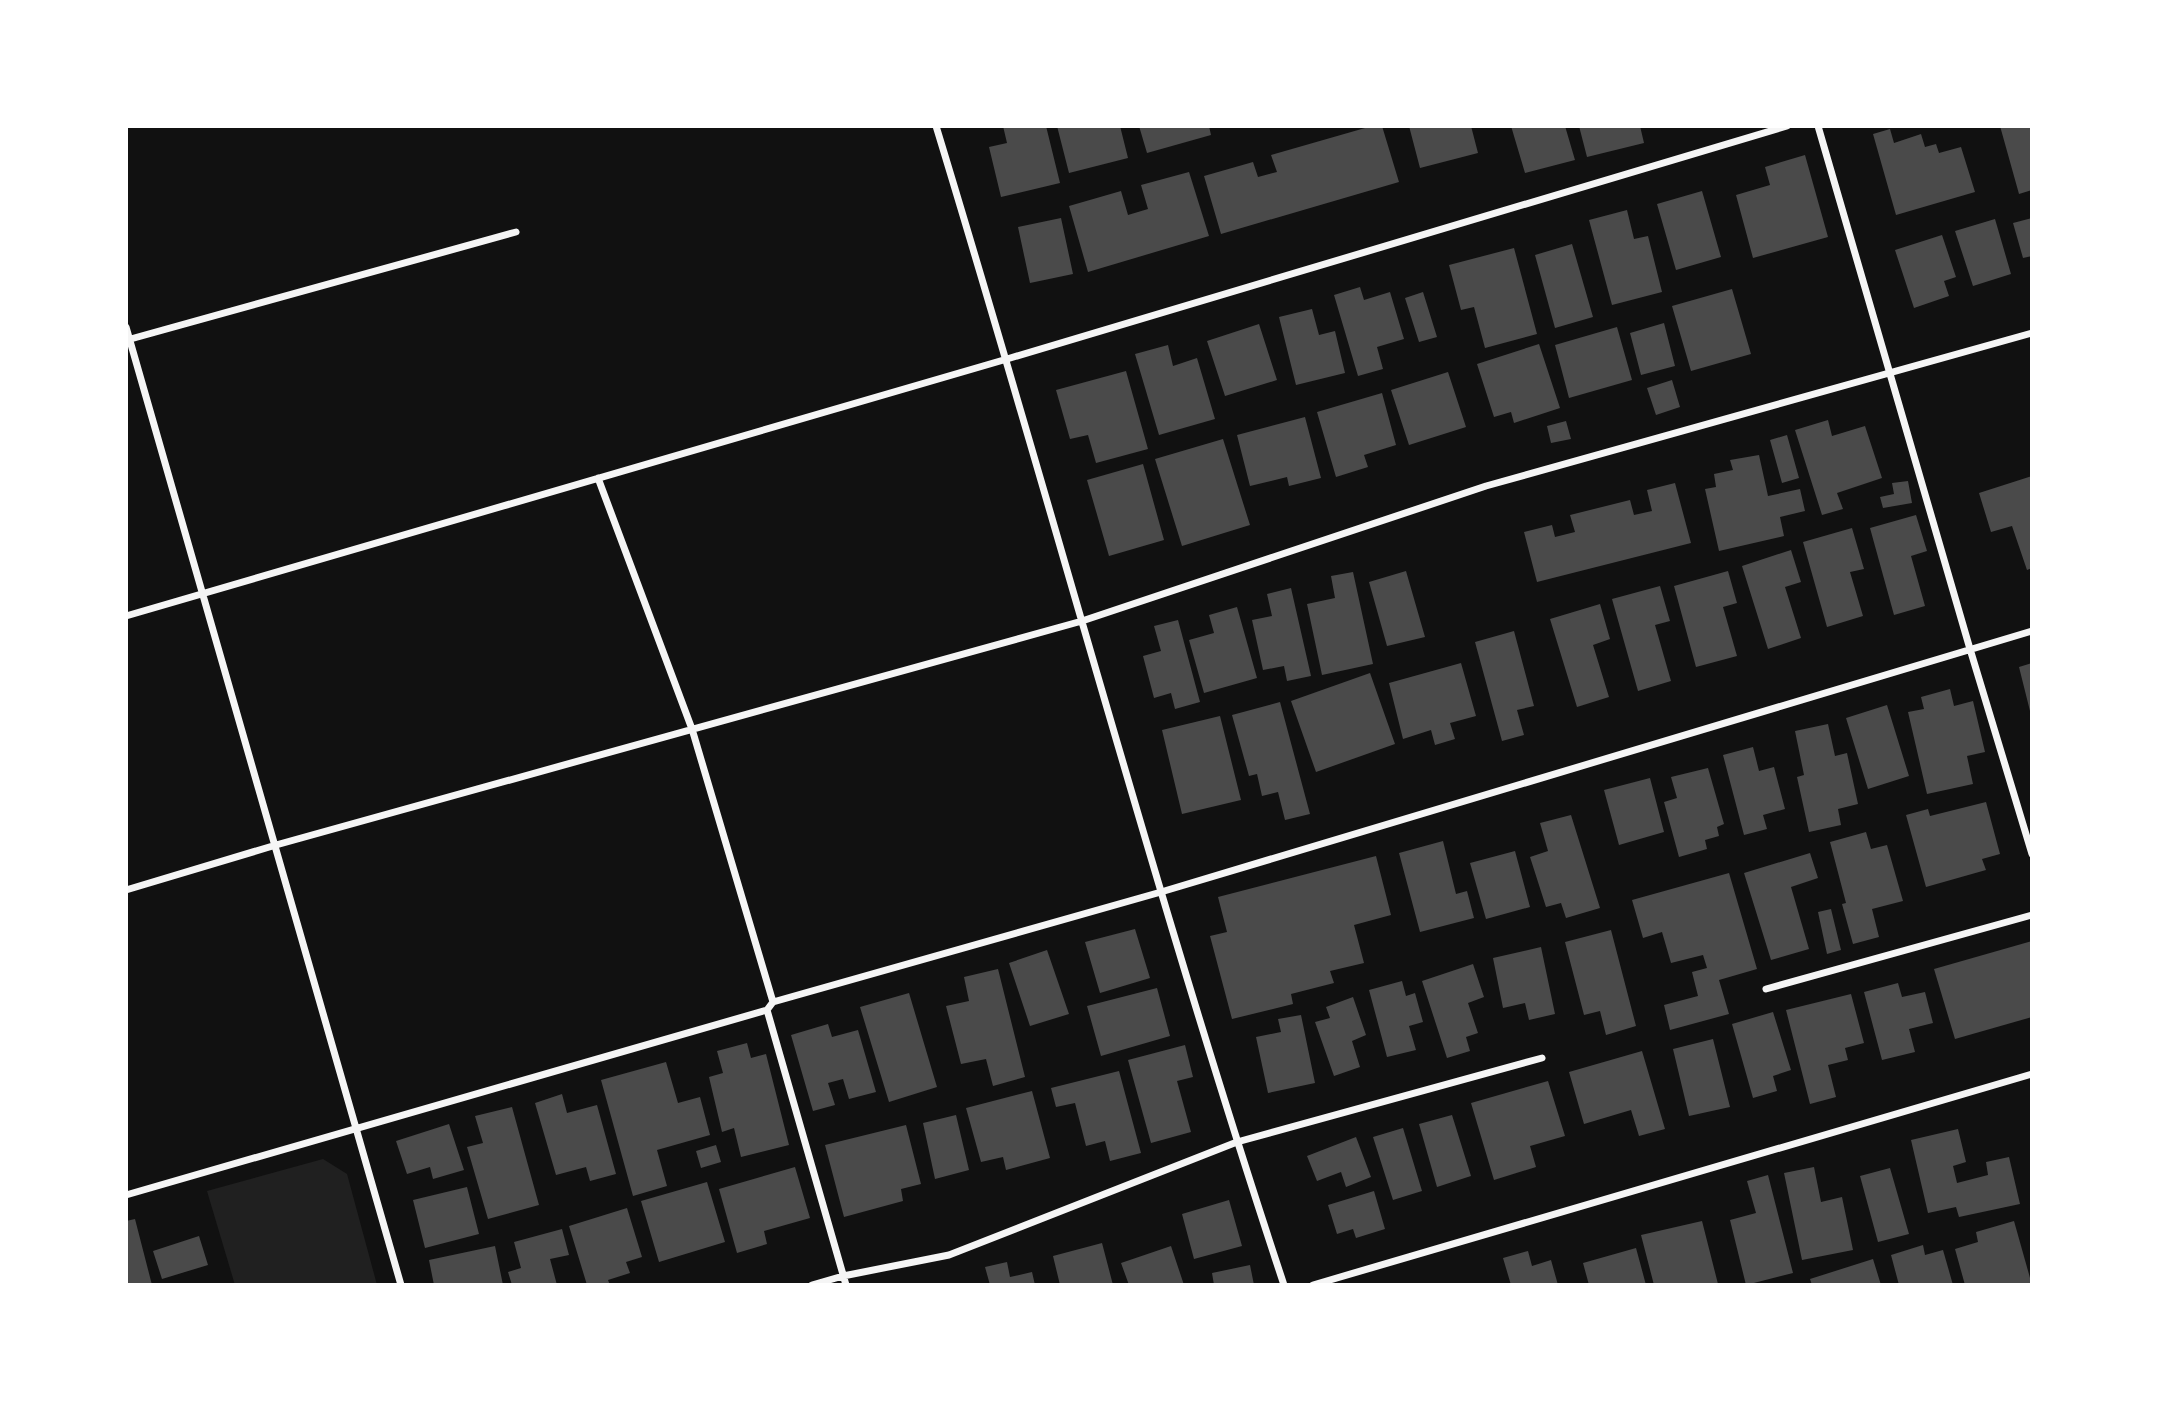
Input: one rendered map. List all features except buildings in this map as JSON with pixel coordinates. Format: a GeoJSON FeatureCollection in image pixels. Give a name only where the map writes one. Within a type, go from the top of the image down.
{"type":"FeatureCollection","features":[{"type":"Feature","properties":{"kind":"street"},"geometry":{"type":"LineString","coordinates":[[936,126],[1007,359],[1161,892],[1237,1142],[1284,1285]]}},
{"type":"Feature","properties":{"kind":"street"},"geometry":{"type":"LineString","coordinates":[[126,616],[1007,359],[1787,126]]}},
{"type":"Feature","properties":{"kind":"street"},"geometry":{"type":"LineString","coordinates":[[1818,126],[1969,649],[2032,854]]}},
{"type":"Feature","properties":{"kind":"street"},"geometry":{"type":"LineString","coordinates":[[128,340],[516,232]]}},
{"type":"Feature","properties":{"kind":"street"},"geometry":{"type":"LineString","coordinates":[[126,327],[401,1285]]}},
{"type":"Feature","properties":{"kind":"street"},"geometry":{"type":"LineString","coordinates":[[126,890],[276,845],[1082,621],[1486,486],[2032,333]]}},
{"type":"Feature","properties":{"kind":"street"},"geometry":{"type":"LineString","coordinates":[[598,478],[692,729],[773,1002]]}},
{"type":"Feature","properties":{"kind":"street"},"geometry":{"type":"LineString","coordinates":[[126,1195],[767,1010],[773,1002],[1161,892],[2032,631]]}},
{"type":"Feature","properties":{"kind":"street"},"geometry":{"type":"LineString","coordinates":[[1766,989],[2032,915]]}},
{"type":"Feature","properties":{"kind":"street"},"geometry":{"type":"LineString","coordinates":[[767,1010],[846,1285]]}},
{"type":"Feature","properties":{"kind":"street"},"geometry":{"type":"LineString","coordinates":[[813,1285],[843,1276],[949,1255],[1237,1142],[1542,1058]]}},
{"type":"Feature","properties":{"kind":"street"},"geometry":{"type":"LineString","coordinates":[[1312,1285],[2032,1074]]}},
{"type":"Feature","properties":{"kind":"shaded area"},"geometry":{"type":"Polygon","coordinates":[[[323,1159],[347,1174],[377,1285],[235,1285],[207,1191],[323,1159]]]}}]}
